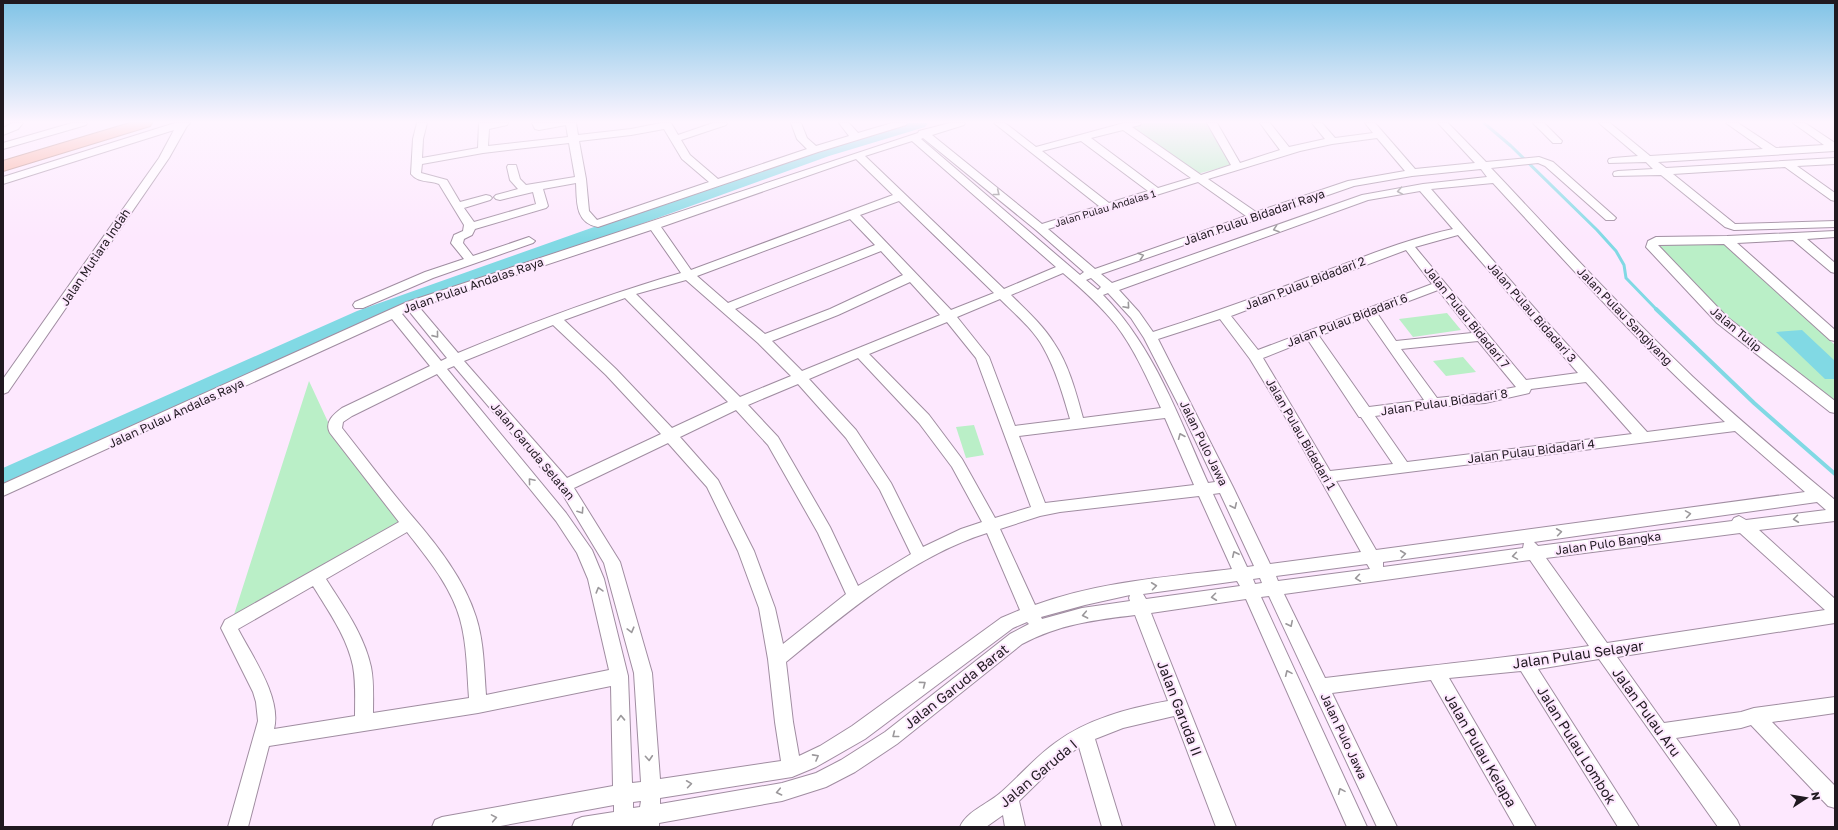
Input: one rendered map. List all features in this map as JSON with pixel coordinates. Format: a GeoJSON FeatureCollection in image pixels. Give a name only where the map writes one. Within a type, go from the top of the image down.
{"type":"FeatureCollection","features":[{"type":"Feature","properties":{"kind":"highway"},"geometry":{"type":"LineString","coordinates":[[3,166],[17,162]]}},
{"type":"Feature","properties":{"kind":"street"},"geometry":{"type":"LineString","coordinates":[[3,181],[63,162]]}},
{"type":"Feature","properties":{"kind":"street","name":"Jalan Mutiara Indah"},"geometry":{"type":"LineString","coordinates":[[3,389],[161,162]]}},
{"type":"Feature","properties":{"kind":"street"},"geometry":{"type":"LineString","coordinates":[[416,162],[416,174],[423,178],[433,178],[443,182],[470,227]]}},
{"type":"Feature","properties":{"kind":"street"},"geometry":{"type":"LineString","coordinates":[[577,162],[581,180],[583,211],[593,223],[603,223],[781,162]]}},
{"type":"Feature","properties":{"kind":"street"},"geometry":{"type":"LineString","coordinates":[[690,162],[717,184]]}},
{"type":"Feature","properties":{"kind":"street","name":"Jalan Pulau Andalas Raya"},"geometry":{"type":"LineString","coordinates":[[3,490],[202,401],[393,312],[838,162]]}},
{"type":"Feature","properties":{"kind":"street"},"geometry":{"type":"LineString","coordinates":[[865,162],[1027,318],[1049,345],[1067,385],[1078,423]]}},
{"type":"Feature","properties":{"kind":"street","name":"Jalan Pulo Jawa"},"geometry":{"type":"LineString","coordinates":[[948,162],[1095,294],[1128,333],[1170,412],[1357,827]]}},
{"type":"Feature","properties":{"kind":"street","name":"Jalan Pulo Jawa"},"geometry":{"type":"LineString","coordinates":[[953,162],[1040,228],[1110,289],[1136,316],[1150,337],[1226,487],[1273,590],[1321,687],[1387,827]]}},
{"type":"Feature","properties":{"kind":"street"},"geometry":{"type":"LineString","coordinates":[[1050,162],[1106,207]]}},
{"type":"Feature","properties":{"kind":"street"},"geometry":{"type":"LineString","coordinates":[[1115,162],[1156,192]]}},
{"type":"Feature","properties":{"kind":"street"},"geometry":{"type":"LineString","coordinates":[[1175,162],[1254,216]]}},
{"type":"Feature","properties":{"kind":"street"},"geometry":{"type":"LineString","coordinates":[[1234,162],[1237,167]]}},
{"type":"Feature","properties":{"kind":"street","name":"Jalan Pulau Andalas 1"},"geometry":{"type":"LineString","coordinates":[[1040,228],[1255,162]]}},
{"type":"Feature","properties":{"kind":"street"},"geometry":{"type":"LineString","coordinates":[[1403,162],[1412,173]]}},
{"type":"Feature","properties":{"kind":"street","name":"Jalan Pulau Sangiyang"},"geometry":{"type":"LineString","coordinates":[[1479,162],[1679,371],[1736,426],[1835,509]]}},
{"type":"Feature","properties":{"kind":"street","name":"Jalan Pulau Bidadari Raya"},"geometry":{"type":"LineString","coordinates":[[1078,279],[1254,216],[1352,183],[1412,173],[1519,162]]}},
{"type":"Feature","properties":{"kind":"street","name":"Jalan Pulau Bidadari Raya"},"geometry":{"type":"LineString","coordinates":[[1544,162],[1549,164],[1610,218]]}},
{"type":"Feature","properties":{"kind":"street"},"geometry":{"type":"LineString","coordinates":[[1651,162],[1665,171],[1729,225],[1734,227],[1835,224]]}},
{"type":"Feature","properties":{"kind":"street"},"geometry":{"type":"LineString","coordinates":[[1618,174],[1823,162]]}},
{"type":"Feature","properties":{"kind":"street"},"geometry":{"type":"LineString","coordinates":[[1787,164],[1835,198]]}},
{"type":"Feature","properties":{"kind":"street"},"geometry":{"type":"LineString","coordinates":[[512,166],[515,180],[523,188],[537,188]]}},
{"type":"Feature","properties":{"kind":"street","name":"Jalan Pulau Bidadari Raya"},"geometry":{"type":"LineString","coordinates":[[1095,294],[1366,197],[1423,187],[1495,179]]}},
{"type":"Feature","properties":{"kind":"street"},"geometry":{"type":"LineString","coordinates":[[500,197],[537,188],[581,180]]}},
{"type":"Feature","properties":{"kind":"street","name":"Jalan Pulau Bidadari 3"},"geometry":{"type":"LineString","coordinates":[[1423,187],[1588,377],[1643,436]]}},
{"type":"Feature","properties":{"kind":"street"},"geometry":{"type":"LineString","coordinates":[[471,261],[457,243],[458,238],[468,232],[470,227],[542,206],[537,188]]}},
{"type":"Feature","properties":{"kind":"street"},"geometry":{"type":"LineString","coordinates":[[478,705],[474,646],[468,617],[450,578],[410,523],[335,429],[335,422],[337,418],[438,368],[555,319],[627,293],[688,275],[901,196]]}},
{"type":"Feature","properties":{"kind":"street"},"geometry":{"type":"LineString","coordinates":[[457,206],[486,198]]}},
{"type":"Feature","properties":{"kind":"street"},"geometry":{"type":"LineString","coordinates":[[1298,201],[1315,215]]}},
{"type":"Feature","properties":{"kind":"street"},"geometry":{"type":"LineString","coordinates":[[853,215],[949,316],[982,357],[1040,510]]}},
{"type":"Feature","properties":{"kind":"street"},"geometry":{"type":"LineString","coordinates":[[654,225],[688,275],[763,340],[800,377],[852,434],[886,487],[920,556]]}},
{"type":"Feature","properties":{"kind":"street","name":"Jalan Pulau Bidadari 2"},"geometry":{"type":"LineString","coordinates":[[1150,337],[1223,314],[1408,245],[1462,231]]}},
{"type":"Feature","properties":{"kind":"street"},"geometry":{"type":"LineString","coordinates":[[1727,240],[1835,234]]}},
{"type":"Feature","properties":{"kind":"street"},"geometry":{"type":"LineString","coordinates":[[1796,236],[1835,269]]}},
{"type":"Feature","properties":{"kind":"street"},"geometry":{"type":"LineString","coordinates":[[1727,240],[1835,337]]}},
{"type":"Feature","properties":{"kind":"street","name":"Jalan Tulip"},"geometry":{"type":"LineString","coordinates":[[1727,240],[1656,242],[1652,243],[1652,247],[1722,320],[1835,408]]}},
{"type":"Feature","properties":{"kind":"street"},"geometry":{"type":"LineString","coordinates":[[359,305],[429,275],[529,242]]}},
{"type":"Feature","properties":{"kind":"street","name":"Jalan Pulau Bidadari 7"},"geometry":{"type":"LineString","coordinates":[[1408,245],[1523,387]]}},
{"type":"Feature","properties":{"kind":"street"},"geometry":{"type":"LineString","coordinates":[[726,308],[883,246]]}},
{"type":"Feature","properties":{"kind":"street"},"geometry":{"type":"LineString","coordinates":[[565,486],[738,403],[1065,268]]}},
{"type":"Feature","properties":{"kind":"street"},"geometry":{"type":"LineString","coordinates":[[763,340],[834,312],[912,276]]}},
{"type":"Feature","properties":{"kind":"street","name":"Jalan Pulau Bidadari 6"},"geometry":{"type":"LineString","coordinates":[[1254,356],[1440,285]]}},
{"type":"Feature","properties":{"kind":"street"},"geometry":{"type":"LineString","coordinates":[[627,293],[738,403],[773,441],[825,531],[855,596]]}},
{"type":"Feature","properties":{"kind":"street","name":"Jalan Garuda Selatan"},"geometry":{"type":"LineString","coordinates":[[411,305],[456,360],[565,486],[612,562],[643,673],[651,790],[650,821]]}},
{"type":"Feature","properties":{"kind":"street"},"geometry":{"type":"LineString","coordinates":[[1369,311],[1434,404]]}},
{"type":"Feature","properties":{"kind":"street","name":"Jalan Garuda Selatan"},"geometry":{"type":"LineString","coordinates":[[393,312],[561,517],[584,550],[600,589],[619,676],[624,823]]}},
{"type":"Feature","properties":{"kind":"street","name":"Jalan Pulau Bidadari 1"},"geometry":{"type":"LineString","coordinates":[[1223,314],[1254,356],[1289,411],[1372,558]]}},
{"type":"Feature","properties":{"kind":"street"},"geometry":{"type":"LineString","coordinates":[[555,319],[611,372],[714,484],[746,551],[766,608],[777,659],[784,722],[792,768]]}},
{"type":"Feature","properties":{"kind":"street"},"geometry":{"type":"LineString","coordinates":[[1311,334],[1364,413],[1403,467]]}},
{"type":"Feature","properties":{"kind":"street"},"geometry":{"type":"LineString","coordinates":[[1392,346],[1481,336]]}},
{"type":"Feature","properties":{"kind":"street"},"geometry":{"type":"LineString","coordinates":[[860,352],[924,419],[957,463],[992,527],[1030,612],[1039,627]]}},
{"type":"Feature","properties":{"kind":"street","name":"Jalan Pulau Bidadari 8"},"geometry":{"type":"LineString","coordinates":[[1364,413],[1485,398],[1523,387],[1588,377]]}},
{"type":"Feature","properties":{"kind":"street"},"geometry":{"type":"LineString","coordinates":[[1010,432],[1170,412]]}},
{"type":"Feature","properties":{"kind":"street","name":"Jalan Pulau Bidadari 4"},"geometry":{"type":"LineString","coordinates":[[1326,477],[1557,449],[1643,436],[1736,426]]}},
{"type":"Feature","properties":{"kind":"street"},"geometry":{"type":"LineString","coordinates":[[777,659],[855,596],[920,556],[968,533],[992,527],[1040,510],[1060,506],[1226,487]]}},
{"type":"Feature","properties":{"kind":"street","name":"Jalan Pulo Bangka"},"geometry":{"type":"LineString","coordinates":[[1265,572],[1820,496]]}},
{"type":"Feature","properties":{"kind":"street"},"geometry":{"type":"LineString","coordinates":[[1725,508],[1742,526],[1835,609]]}},
{"type":"Feature","properties":{"kind":"street","name":"Jalan Pulo Bangka"},"geometry":{"type":"LineString","coordinates":[[1273,590],[1534,553],[1835,515]]}},
{"type":"Feature","properties":{"kind":"street"},"geometry":{"type":"LineString","coordinates":[[238,827],[267,721],[265,702],[261,690],[229,628],[231,625],[317,578],[410,523]]}},
{"type":"Feature","properties":{"kind":"street","name":"Jalan Pulau Aru"},"geometry":{"type":"LineString","coordinates":[[1523,537],[1730,827]]}},
{"type":"Feature","properties":{"kind":"street"},"geometry":{"type":"LineString","coordinates":[[1372,558],[1382,575]]}},
{"type":"Feature","properties":{"kind":"street","name":"Jalan Garuda Barat"},"geometry":{"type":"LineString","coordinates":[[452,826],[623,794],[792,768],[806,763],[878,718],[1008,623],[1030,612],[1075,599],[1133,588],[1265,572]]}},
{"type":"Feature","properties":{"kind":"street"},"geometry":{"type":"LineString","coordinates":[[317,578],[346,629],[360,658],[364,691],[364,724]]}},
{"type":"Feature","properties":{"kind":"street","name":"Jalan Garuda II"},"geometry":{"type":"LineString","coordinates":[[1133,588],[1226,827]]}},
{"type":"Feature","properties":{"kind":"street","name":"Jalan Garuda Barat"},"geometry":{"type":"LineString","coordinates":[[582,827],[650,821],[782,792],[820,781],[848,766],[879,746],[1016,639],[1039,627],[1082,615],[1140,606],[1273,590]]}},
{"type":"Feature","properties":{"kind":"street","name":"Jalan Pulau Selayar"},"geometry":{"type":"LineString","coordinates":[[1321,687],[1436,672],[1526,663],[1835,616]]}},
{"type":"Feature","properties":{"kind":"street","name":"Jalan Pulau Lombok"},"geometry":{"type":"LineString","coordinates":[[1526,663],[1629,827]]}},
{"type":"Feature","properties":{"kind":"street","name":"Jalan Pulau Kelapa"},"geometry":{"type":"LineString","coordinates":[[1436,672],[1526,827]]}},
{"type":"Feature","properties":{"kind":"street"},"geometry":{"type":"LineString","coordinates":[[262,739],[478,705],[619,676]]}},
{"type":"Feature","properties":{"kind":"street"},"geometry":{"type":"LineString","coordinates":[[1661,732],[1740,720],[1754,716],[1835,705]]}},
{"type":"Feature","properties":{"kind":"street","name":"Jalan Garuda I"},"geometry":{"type":"LineString","coordinates":[[970,827],[1009,798],[1070,743],[1107,724],[1142,713],[1180,707]]}},
{"type":"Feature","properties":{"kind":"street"},"geometry":{"type":"LineString","coordinates":[[1754,716],[1835,799]]}},
{"type":"Feature","properties":{"kind":"street"},"geometry":{"type":"LineString","coordinates":[[1085,735],[1112,827]]}},
{"type":"Feature","properties":{"kind":"street"},"geometry":{"type":"LineString","coordinates":[[1009,798],[1016,827]]}},
{"type":"Feature","properties":{"kind":"green space"},"geometry":{"type":"Polygon","coordinates":[[[1179,162],[1229,162],[1231,165],[1197,174],[1179,162]]]}},
{"type":"Feature","properties":{"kind":"green space"},"geometry":{"type":"Polygon","coordinates":[[[1723,242],[1835,345],[1835,401],[1705,299],[1650,246],[1723,242]]]}},
{"type":"Feature","properties":{"kind":"green space"},"geometry":{"type":"Polygon","coordinates":[[[1447,313],[1461,330],[1413,337],[1399,319],[1447,313]]]}},
{"type":"Feature","properties":{"kind":"green space"},"geometry":{"type":"Polygon","coordinates":[[[1463,357],[1476,372],[1446,376],[1433,361],[1463,357]]]}},
{"type":"Feature","properties":{"kind":"green space"},"geometry":{"type":"Polygon","coordinates":[[[309,381],[328,422],[399,522],[231,624],[309,381]]]}},
{"type":"Feature","properties":{"kind":"green space"},"geometry":{"type":"Polygon","coordinates":[[[974,425],[984,455],[966,458],[956,427],[974,425]]]}},
{"type":"Feature","properties":{"kind":"water"},"geometry":{"type":"Polygon","coordinates":[[[1802,330],[1835,361],[1835,379],[1825,379],[1776,332],[1802,330]]]}},
{"type":"Feature","properties":{"kind":"waterway"},"geometry":{"type":"LineString","coordinates":[[3,479],[365,316],[796,162]]}},
{"type":"Feature","properties":{"kind":"waterway"},"geometry":{"type":"LineString","coordinates":[[1527,162],[1597,230],[1616,251],[1624,265],[1626,278],[1656,309]]}},
{"type":"Feature","properties":{"kind":"waterway"},"geometry":{"type":"LineString","coordinates":[[1656,309],[1754,403],[1835,474]]}}]}
